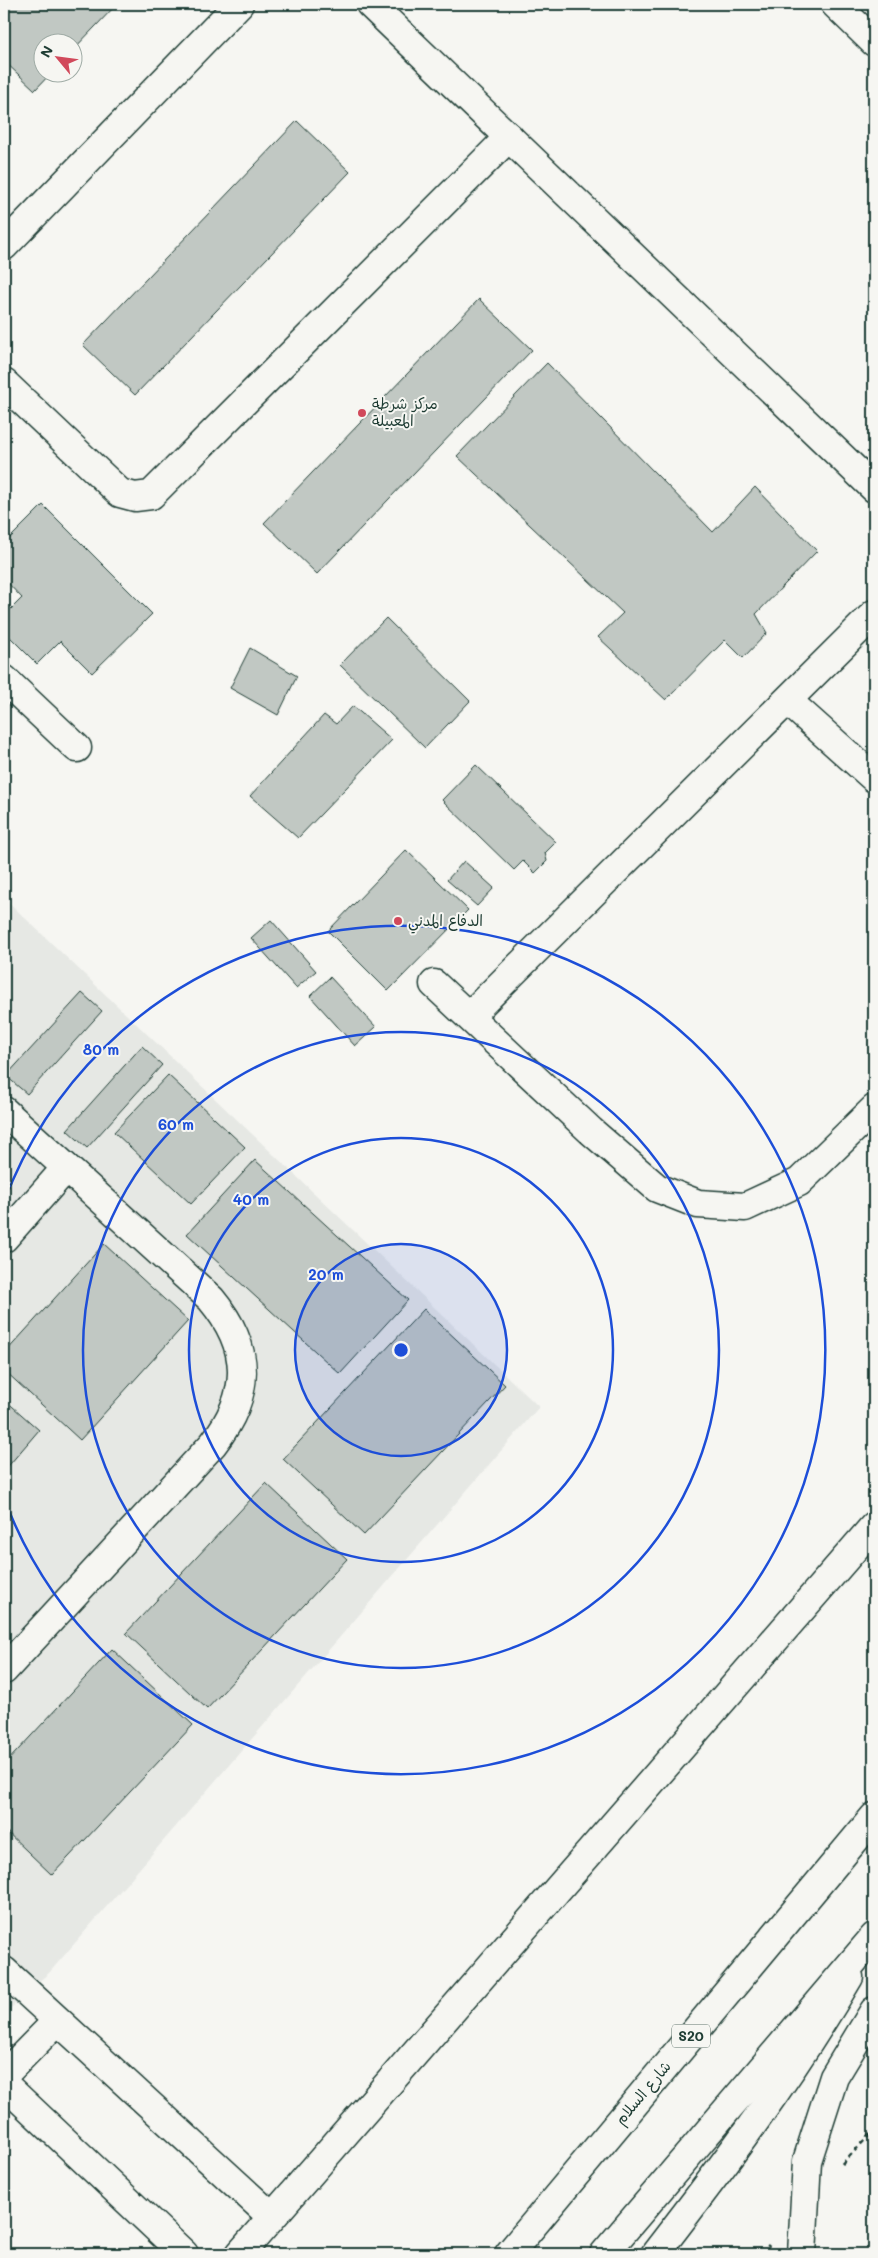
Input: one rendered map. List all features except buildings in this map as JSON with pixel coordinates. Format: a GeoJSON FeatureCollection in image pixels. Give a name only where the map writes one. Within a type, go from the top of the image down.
{"type":"FeatureCollection","features":[{"type":"Feature","properties":{"kind":"street"},"geometry":{"type":"LineString","coordinates":[[4,246],[239,4]]}},
{"type":"Feature","properties":{"kind":"street"},"geometry":{"type":"LineString","coordinates":[[370,4],[874,488]]}},
{"type":"Feature","properties":{"kind":"street"},"geometry":{"type":"LineString","coordinates":[[835,4],[874,42]]}},
{"type":"Feature","properties":{"kind":"street"},"geometry":{"type":"LineString","coordinates":[[4,382],[120,493],[135,497],[151,495],[510,137]]}},
{"type":"Feature","properties":{"kind":"street"},"geometry":{"type":"LineString","coordinates":[[469,1016],[874,614]]}},
{"type":"Feature","properties":{"kind":"street"},"geometry":{"type":"LineString","coordinates":[[4,679],[77,748]]}},
{"type":"Feature","properties":{"kind":"street"},"geometry":{"type":"LineString","coordinates":[[788,701],[874,778]]}},
{"type":"Feature","properties":{"kind":"street"},"geometry":{"type":"LineString","coordinates":[[434,984],[591,1131],[657,1188],[698,1204],[745,1207],[799,1182],[874,1109]]}},
{"type":"Feature","properties":{"kind":"street"},"geometry":{"type":"LineString","coordinates":[[4,1112],[211,1299],[225,1317],[235,1337],[241,1359],[241,1382],[237,1404],[227,1425],[213,1444],[4,1670]]}},
{"type":"Feature","properties":{"kind":"street"},"geometry":{"type":"LineString","coordinates":[[4,1238],[66,1168]]}},
{"type":"Feature","properties":{"kind":"street"},"geometry":{"type":"LineString","coordinates":[[240,2254],[874,1526]]}},
{"type":"Feature","properties":{"kind":"street","name":"شارع السلام"},"geometry":{"type":"LineString","coordinates":[[508,2254],[874,1817]]}},
{"type":"Feature","properties":{"kind":"street"},"geometry":{"type":"LineString","coordinates":[[604,2254],[871,1940]]}},
{"type":"Feature","properties":{"kind":"street"},"geometry":{"type":"LineString","coordinates":[[655,2254],[757,2120],[819,2029],[871,1940]]}},
{"type":"Feature","properties":{"kind":"street"},"geometry":{"type":"LineString","coordinates":[[4,1971],[272,2218]]}},
{"type":"Feature","properties":{"kind":"street"},"geometry":{"type":"LineString","coordinates":[[802,2254],[807,2161],[834,2077],[874,2011]]}},
{"type":"Feature","properties":{"kind":"street"},"geometry":{"type":"LineString","coordinates":[[4,2075],[57,2021]]}},
{"type":"Feature","properties":{"kind":"street"},"geometry":{"type":"LineString","coordinates":[[4,2084],[184,2254]]}},
{"type":"Feature","properties":{"kind":"shaded area"},"geometry":{"type":"Polygon","coordinates":[[[4,898],[539,1407],[49,1973],[26,1992],[4,2016],[4,898]]]}},
{"type":"Feature","properties":{"kind":"place","name":"مركز شرطة المعبيلة"},"geometry":{"type":"Point","coordinates":[362,413]}},
{"type":"Feature","properties":{"kind":"place","name":"الدفاع المدني"},"geometry":{"type":"Point","coordinates":[398,921]}}]}
